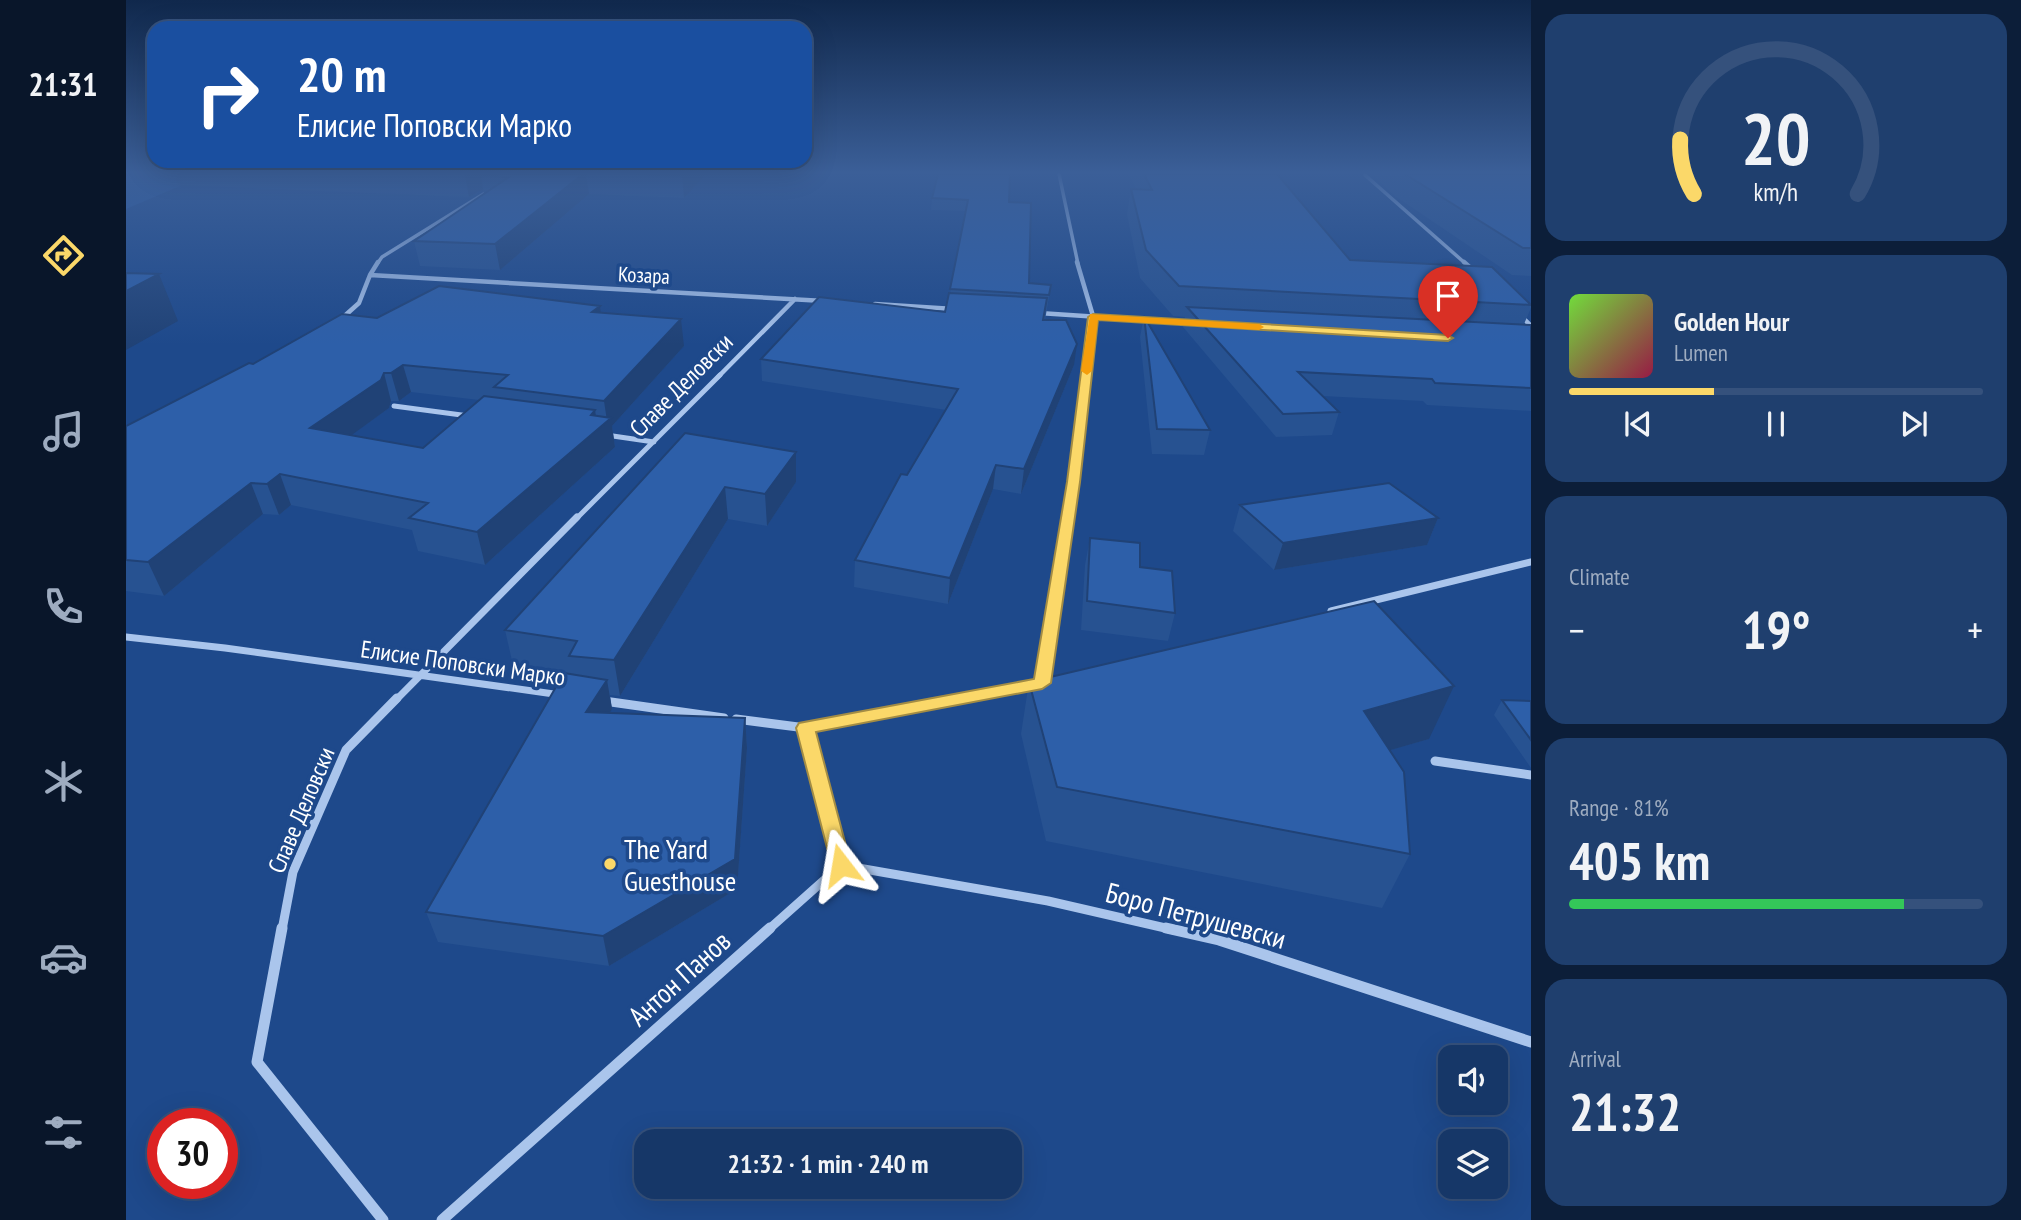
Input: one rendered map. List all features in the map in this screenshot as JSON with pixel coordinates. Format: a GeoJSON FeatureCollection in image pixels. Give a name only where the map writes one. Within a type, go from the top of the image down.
{"type":"FeatureCollection","features":[{"type":"Feature","properties":{"kind":"street"},"geometry":{"type":"LineString","coordinates":[[336,324],[359,303],[370,275],[382,257],[424,231]]}},
{"type":"Feature","properties":{"kind":"street"},"geometry":{"type":"LineString","coordinates":[[1042,683],[1074,482],[1093,317],[1070,231]]}},
{"type":"Feature","properties":{"kind":"street"},"geometry":{"type":"LineString","coordinates":[[1428,231],[1476,273]]}},
{"type":"Feature","properties":{"kind":"street","name":"Козара"},"geometry":{"type":"LineString","coordinates":[[370,275],[836,302]]}},
{"type":"Feature","properties":{"kind":"street","name":"Славе Деловски"},"geometry":{"type":"LineString","coordinates":[[383,1220],[257,1062],[293,872],[346,750],[795,299]]}},
{"type":"Feature","properties":{"kind":"street"},"geometry":{"type":"LineString","coordinates":[[863,303],[958,309]]}},
{"type":"Feature","properties":{"kind":"street"},"geometry":{"type":"LineString","coordinates":[[1513,308],[1531,326]]}},
{"type":"Feature","properties":{"kind":"street"},"geometry":{"type":"LineString","coordinates":[[1026,313],[1199,323]]}},
{"type":"Feature","properties":{"kind":"street"},"geometry":{"type":"LineString","coordinates":[[394,406],[476,417]]}},
{"type":"Feature","properties":{"kind":"street"},"geometry":{"type":"LineString","coordinates":[[600,434],[654,442]]}},
{"type":"Feature","properties":{"kind":"street"},"geometry":{"type":"LineString","coordinates":[[1327,612],[1531,562]]}},
{"type":"Feature","properties":{"kind":"street","name":"Елисие Поповски Марко"},"geometry":{"type":"LineString","coordinates":[[126,637],[225,648],[573,697]]}},
{"type":"Feature","properties":{"kind":"street","name":"Елисие Поповски Марко"},"geometry":{"type":"LineString","coordinates":[[599,701],[806,728],[1055,680]]}},
{"type":"Feature","properties":{"kind":"street"},"geometry":{"type":"LineString","coordinates":[[806,728],[841,865]]}},
{"type":"Feature","properties":{"kind":"street"},"geometry":{"type":"LineString","coordinates":[[1435,761],[1531,775]]}},
{"type":"Feature","properties":{"kind":"street","name":"Боро Петрушевски"},"geometry":{"type":"LineString","coordinates":[[841,865],[1048,901],[1219,940],[1531,1042]]}},
{"type":"Feature","properties":{"kind":"street","name":"Антон Панов"},"geometry":{"type":"LineString","coordinates":[[442,1220],[841,865]]}},
{"type":"Feature","properties":{"kind":"building"},"geometry":{"type":"Polygon","coordinates":[[[429,231],[511,231],[495,244],[414,241],[429,231]]]}},
{"type":"Feature","properties":{"kind":"building"},"geometry":{"type":"Polygon","coordinates":[[[962,231],[1030,231],[1029,283],[1051,285],[1049,295],[950,289],[962,231]]]}},
{"type":"Feature","properties":{"kind":"building"},"geometry":{"type":"Polygon","coordinates":[[[1141,231],[1325,231],[1350,260],[1492,267],[1531,305],[1179,286],[1146,250],[1141,231]]]}},
{"type":"Feature","properties":{"kind":"building"},"geometry":{"type":"Polygon","coordinates":[[[1496,231],[1531,231],[1531,248],[1523,248],[1496,231]]]}},
{"type":"Feature","properties":{"kind":"building"},"geometry":{"type":"Polygon","coordinates":[[[126,273],[159,274],[126,291],[126,273]]]}},
{"type":"Feature","properties":{"kind":"building"},"geometry":{"type":"Polygon","coordinates":[[[439,286],[600,306],[592,312],[681,319],[604,401],[494,387],[508,375],[403,365],[391,373],[384,373],[381,380],[310,428],[423,448],[484,396],[595,410],[591,415],[611,418],[477,532],[409,518],[428,503],[280,474],[267,484],[251,483],[148,562],[126,560],[126,426],[249,363],[253,364],[342,314],[377,318],[439,286]]]}},
{"type":"Feature","properties":{"kind":"building"},"geometry":{"type":"Polygon","coordinates":[[[949,293],[1047,298],[1043,320],[1066,320],[1077,344],[1024,469],[996,465],[950,578],[855,560],[901,474],[907,475],[958,389],[761,359],[819,297],[945,312],[949,293]]]}},
{"type":"Feature","properties":{"kind":"building"},"geometry":{"type":"Polygon","coordinates":[[[1187,307],[1531,325],[1531,388],[1435,383],[1432,379],[1298,372],[1339,412],[1283,414],[1187,307]]]}},
{"type":"Feature","properties":{"kind":"building"},"geometry":{"type":"Polygon","coordinates":[[[1144,316],[1210,430],[1157,429],[1144,316]]]}},
{"type":"Feature","properties":{"kind":"building"},"geometry":{"type":"Polygon","coordinates":[[[685,433],[796,452],[765,494],[725,487],[614,660],[569,656],[577,641],[505,630],[685,433]]]}},
{"type":"Feature","properties":{"kind":"building"},"geometry":{"type":"Polygon","coordinates":[[[1389,483],[1438,518],[1283,543],[1240,505],[1389,483]]]}},
{"type":"Feature","properties":{"kind":"building"},"geometry":{"type":"Polygon","coordinates":[[[1090,538],[1140,543],[1140,567],[1172,571],[1175,613],[1087,601],[1090,538]]]}},
{"type":"Feature","properties":{"kind":"building"},"geometry":{"type":"Polygon","coordinates":[[[1374,601],[1454,686],[1364,711],[1404,772],[1410,854],[1057,787],[1029,682],[1374,601]]]}},
{"type":"Feature","properties":{"kind":"building","name":"The Yard Guesthouse"},"geometry":{"type":"Polygon","coordinates":[[[564,673],[607,680],[586,712],[745,718],[735,859],[603,936],[426,912],[564,673]]]}},
{"type":"Feature","properties":{"kind":"building"},"geometry":{"type":"Polygon","coordinates":[[[1502,700],[1531,701],[1531,740],[1502,700]]]}},
{"type":"Feature","properties":{"kind":"slow traffic"},"geometry":{"type":"LineString","coordinates":[[1087,371],[1093,317],[1259,327]]}},
{"type":"Feature","properties":{"kind":"place","name":"The Yard Guesthouse"},"geometry":{"type":"Point","coordinates":[610,864]}},
{"type":"Feature","properties":{"kind":"route"},"geometry":{"type":"LineString","coordinates":[[841,865],[806,728],[1042,683],[1074,482],[1093,317],[1448,338]]}}]}
